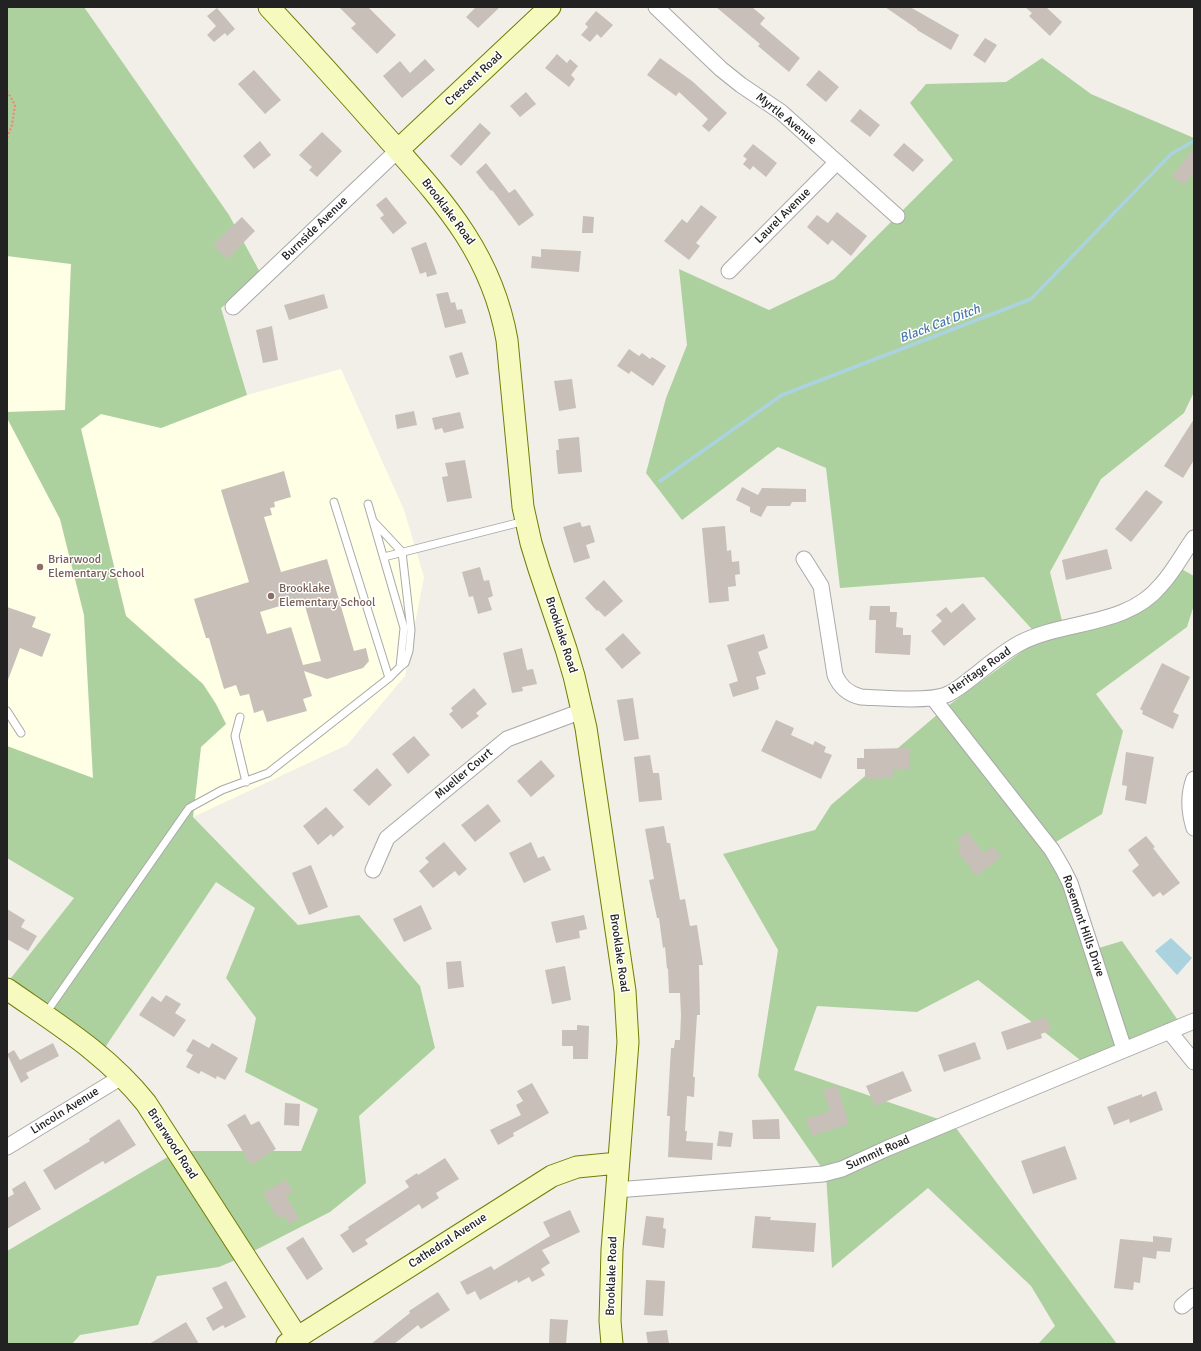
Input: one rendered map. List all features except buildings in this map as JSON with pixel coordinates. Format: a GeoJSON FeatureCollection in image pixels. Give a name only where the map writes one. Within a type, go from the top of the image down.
{"type":"FeatureCollection","features":[{"type":"Feature","properties":{"kind":"street","name":"Brooklake Road"},"geometry":{"type":"LineString","coordinates":[[269,7],[398,150],[463,229],[482,263],[495,291],[503,319],[507,340],[523,507],[539,569],[574,676],[582,711],[625,991],[628,1042],[612,1250],[610,1321],[612,1344]]}},
{"type":"Feature","properties":{"kind":"street","name":"Crescent Road"},"geometry":{"type":"LineString","coordinates":[[398,150],[550,7]]}},
{"type":"Feature","properties":{"kind":"street","name":"Myrtle Avenue"},"geometry":{"type":"LineString","coordinates":[[656,7],[721,69],[741,85],[781,112],[897,216]]}},
{"type":"Feature","properties":{"kind":"street","name":"Burnside Avenue"},"geometry":{"type":"LineString","coordinates":[[233,307],[398,150]]}},
{"type":"Feature","properties":{"kind":"street","name":"Laurel Avenue"},"geometry":{"type":"LineString","coordinates":[[729,271],[837,162]]}},
{"type":"Feature","properties":{"kind":"street","name":"Heritage Road"},"geometry":{"type":"LineString","coordinates":[[804,559],[821,586],[835,674],[838,682],[844,689],[853,695],[861,697],[933,698],[946,695],[958,688],[1003,653],[1020,643],[1037,636],[1117,615],[1134,606],[1161,586],[1194,538]]}},
{"type":"Feature","properties":{"kind":"street","name":"Rosemont Hills Drive"},"geometry":{"type":"LineString","coordinates":[[933,698],[1052,850],[1063,869],[1070,883],[1124,1049]]}},
{"type":"Feature","properties":{"kind":"street","name":"Mueller Court"},"geometry":{"type":"LineString","coordinates":[[373,870],[387,838],[507,738],[582,711]]}},
{"type":"Feature","properties":{"kind":"street"},"geometry":{"type":"LineString","coordinates":[[1194,779],[1190,799],[1191,816],[1194,828]]}},
{"type":"Feature","properties":{"kind":"street","name":"Briarwood Road"},"geometry":{"type":"LineString","coordinates":[[7,989],[93,1050],[123,1076],[146,1103],[292,1342]]}},
{"type":"Feature","properties":{"kind":"street"},"geometry":{"type":"LineString","coordinates":[[1124,1049],[1194,1021]]}},
{"type":"Feature","properties":{"kind":"street"},"geometry":{"type":"LineString","coordinates":[[1169,1031],[1194,1062]]}},
{"type":"Feature","properties":{"kind":"street","name":"Summit Road"},"geometry":{"type":"LineString","coordinates":[[616,1190],[823,1174],[842,1169],[888,1148],[1124,1049]]}},
{"type":"Feature","properties":{"kind":"street","name":"Lincoln Avenue"},"geometry":{"type":"LineString","coordinates":[[7,1147],[123,1076]]}},
{"type":"Feature","properties":{"kind":"street","name":"Cathedral Avenue"},"geometry":{"type":"LineString","coordinates":[[292,1342],[546,1179],[577,1167],[618,1163]]}},
{"type":"Feature","properties":{"kind":"street"},"geometry":{"type":"LineString","coordinates":[[1182,1306],[1194,1296]]}},
{"type":"Feature","properties":{"kind":"lane"},"geometry":{"type":"LineString","coordinates":[[334,502],[389,678]]}},
{"type":"Feature","properties":{"kind":"lane"},"geometry":{"type":"LineString","coordinates":[[368,504],[404,628],[400,667]]}},
{"type":"Feature","properties":{"kind":"lane"},"geometry":{"type":"LineString","coordinates":[[384,557],[526,521]]}},
{"type":"Feature","properties":{"kind":"lane"},"geometry":{"type":"LineString","coordinates":[[45,1015],[189,808],[222,790],[268,773],[389,678],[405,663],[409,650],[411,630],[402,552],[374,522]]}},
{"type":"Feature","properties":{"kind":"lane"},"geometry":{"type":"LineString","coordinates":[[7,711],[21,733]]}},
{"type":"Feature","properties":{"kind":"lane"},"geometry":{"type":"LineString","coordinates":[[240,717],[235,736],[246,782]]}},
{"type":"Feature","properties":{"kind":"path"},"geometry":{"type":"LineString","coordinates":[[7,91],[14,105],[12,125],[7,138]]}},
{"type":"Feature","properties":{"kind":"shaded area"},"geometry":{"type":"Polygon","coordinates":[[[7,256],[71,264],[65,411],[7,412],[7,256]]]}},
{"type":"Feature","properties":{"kind":"shaded area","name":"Brooklake Elementary School"},"geometry":{"type":"Polygon","coordinates":[[[341,369],[404,510],[424,577],[405,676],[347,745],[193,817],[201,747],[226,724],[216,704],[203,684],[126,616],[81,429],[101,414],[161,428],[247,395],[341,369]]]}},
{"type":"Feature","properties":{"kind":"shaded area","name":"Briarwood Elementary School"},"geometry":{"type":"Polygon","coordinates":[[[7,418],[60,519],[84,615],[93,779],[7,746],[7,418]]]}},
{"type":"Feature","properties":{"kind":"green space"},"geometry":{"type":"Polygon","coordinates":[[[7,7],[84,7],[229,215],[262,276],[221,308],[247,395],[161,428],[101,414],[81,429],[126,616],[203,684],[216,704],[226,724],[201,747],[193,817],[298,925],[359,915],[420,986],[435,1048],[359,1116],[366,1183],[330,1212],[240,1258],[219,1267],[157,1276],[138,1325],[80,1335],[72,1344],[7,1344],[7,1251],[178,1151],[301,1151],[318,1109],[245,1072],[256,1018],[226,978],[255,908],[216,882],[104,1049],[11,978],[74,898],[7,858],[7,746],[93,778],[84,615],[60,519],[7,418],[7,412],[65,410],[71,264],[7,256],[7,7]]]}},
{"type":"Feature","properties":{"kind":"green space"},"geometry":{"type":"Polygon","coordinates":[[[1042,58],[1091,94],[1194,138],[1194,392],[1184,413],[1101,479],[1050,572],[1064,629],[1140,605],[1178,567],[1194,576],[1194,605],[1187,627],[1096,694],[1123,731],[1102,814],[1051,845],[1092,950],[1122,941],[1182,1026],[1089,1067],[978,980],[917,1012],[817,1006],[794,1070],[953,1124],[1117,1344],[1038,1344],[1055,1326],[1031,1286],[928,1188],[832,1268],[826,1174],[758,1076],[778,950],[723,854],[815,830],[831,805],[945,708],[1040,638],[984,577],[840,588],[826,468],[778,447],[682,520],[646,473],[666,398],[687,345],[679,269],[769,310],[834,279],[953,160],[910,103],[926,84],[1006,82],[1042,58]]]}},
{"type":"Feature","properties":{"kind":"water"},"geometry":{"type":"Polygon","coordinates":[[[1171,938],[1192,958],[1177,975],[1155,951],[1171,938]]]}},
{"type":"Feature","properties":{"kind":"waterway","name":"Black Cat Ditch"},"geometry":{"type":"LineString","coordinates":[[660,481],[782,395],[1031,299],[1171,154],[1194,141]]}},
{"type":"Feature","properties":{"kind":"place","name":"Briarwood Elementary School"},"geometry":{"type":"Point","coordinates":[40,567]}},
{"type":"Feature","properties":{"kind":"place","name":"Brooklake Elementary School"},"geometry":{"type":"Point","coordinates":[271,596]}}]}
